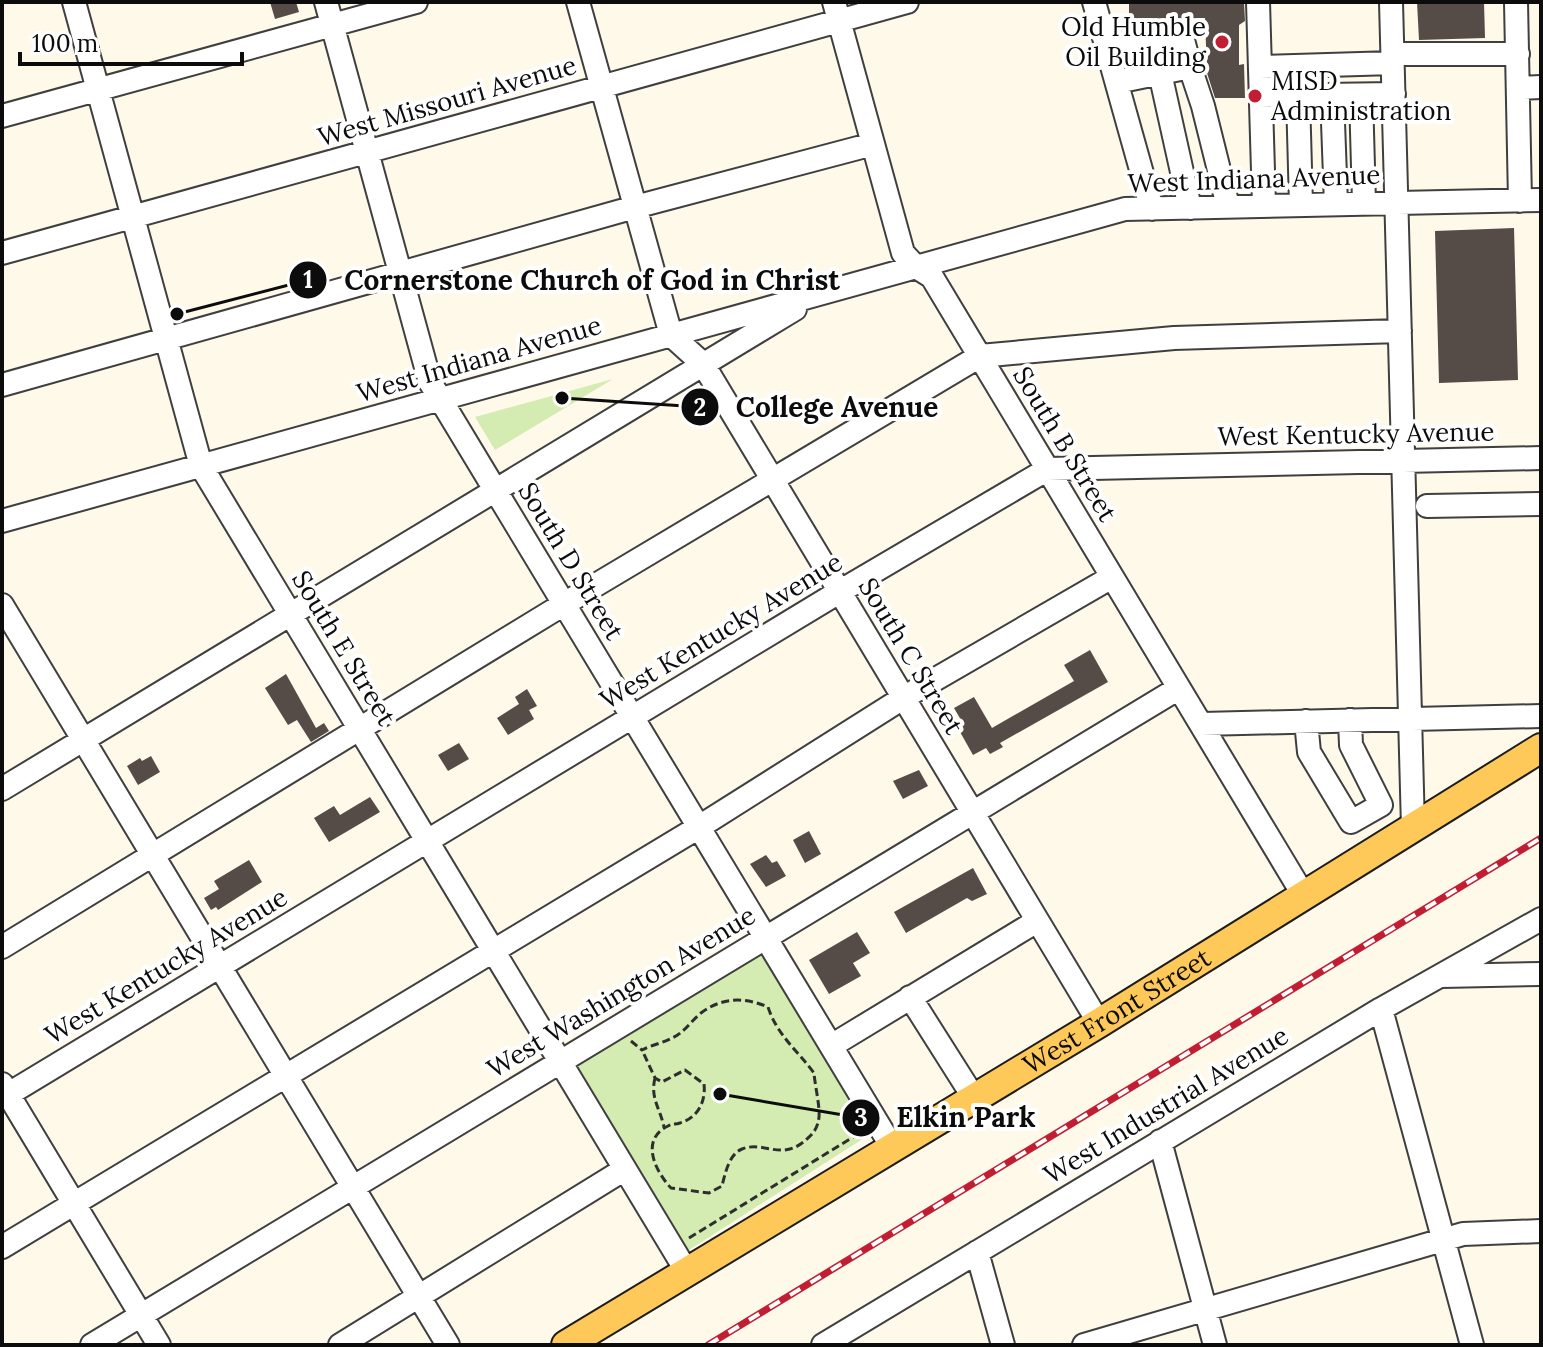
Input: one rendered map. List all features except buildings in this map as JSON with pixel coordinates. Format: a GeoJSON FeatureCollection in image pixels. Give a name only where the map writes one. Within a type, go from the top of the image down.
{"type":"FeatureCollection","features":[{"type":"Feature","properties":{"kind":"main road","name":"West Front Street"},"geometry":{"type":"LineString","coordinates":[[566,1345],[1099,1023],[1541,748]]}},
{"type":"Feature","properties":{"kind":"street","name":"South E Street"},"geometry":{"type":"LineString","coordinates":[[74,2],[201,466],[687,1272]]}},
{"type":"Feature","properties":{"kind":"street","name":"South D Street"},"geometry":{"type":"LineString","coordinates":[[326,2],[430,382],[892,1147]]}},
{"type":"Feature","properties":{"kind":"street"},"geometry":{"type":"LineString","coordinates":[[2,116],[416,2]]}},
{"type":"Feature","properties":{"kind":"street"},"geometry":{"type":"LineString","coordinates":[[578,2],[671,335]]}},
{"type":"Feature","properties":{"kind":"street","name":"West Missouri Avenue"},"geometry":{"type":"LineString","coordinates":[[2,253],[602,87],[836,11],[907,2]]}},
{"type":"Feature","properties":{"kind":"street"},"geometry":{"type":"LineString","coordinates":[[1094,2],[1152,209]]}},
{"type":"Feature","properties":{"kind":"street"},"geometry":{"type":"LineString","coordinates":[[1258,2],[1264,205]]}},
{"type":"Feature","properties":{"kind":"street"},"geometry":{"type":"LineString","coordinates":[[1391,2],[1413,828]]}},
{"type":"Feature","properties":{"kind":"street"},"geometry":{"type":"LineString","coordinates":[[1516,2],[1518,54],[1530,88],[1520,153],[1531,200]]}},
{"type":"Feature","properties":{"kind":"street","name":"South B Street"},"geometry":{"type":"LineString","coordinates":[[836,11],[903,253],[916,267],[932,277],[1304,896]]}},
{"type":"Feature","properties":{"kind":"street"},"geometry":{"type":"LineString","coordinates":[[1106,44],[1182,36],[1228,206]]}},
{"type":"Feature","properties":{"kind":"street"},"geometry":{"type":"LineString","coordinates":[[1260,67],[1518,54]]}},
{"type":"Feature","properties":{"kind":"street"},"geometry":{"type":"LineString","coordinates":[[1117,82],[1190,67]]}},
{"type":"Feature","properties":{"kind":"street"},"geometry":{"type":"LineString","coordinates":[[1160,73],[1190,208]]}},
{"type":"Feature","properties":{"kind":"street"},"geometry":{"type":"LineString","coordinates":[[1260,96],[1394,94]]}},
{"type":"Feature","properties":{"kind":"street"},"geometry":{"type":"LineString","coordinates":[[1332,95],[1336,204]]}},
{"type":"Feature","properties":{"kind":"street"},"geometry":{"type":"LineString","coordinates":[[1361,95],[1364,203]]}},
{"type":"Feature","properties":{"kind":"street"},"geometry":{"type":"LineString","coordinates":[[1298,96],[1301,205]]}},
{"type":"Feature","properties":{"kind":"street"},"geometry":{"type":"LineString","coordinates":[[2,385],[635,207],[873,144]]}},
{"type":"Feature","properties":{"kind":"street","name":"West Indiana Avenue"},"geometry":{"type":"LineString","coordinates":[[2,521],[1125,209],[1531,200]]}},
{"type":"Feature","properties":{"kind":"street"},"geometry":{"type":"LineString","coordinates":[[2,789],[820,294]]}},
{"type":"Feature","properties":{"kind":"street"},"geometry":{"type":"LineString","coordinates":[[2,947],[564,604],[980,356],[1174,338],[1400,331]]}},
{"type":"Feature","properties":{"kind":"street","name":"South C Street"},"geometry":{"type":"LineString","coordinates":[[671,335],[703,364],[1099,1023]]}},
{"type":"Feature","properties":{"kind":"street","name":"West Kentucky Avenue"},"geometry":{"type":"LineString","coordinates":[[4,1092],[1048,469],[1541,458]]}},
{"type":"Feature","properties":{"kind":"street"},"geometry":{"type":"LineString","coordinates":[[1427,506],[1541,504]]}},
{"type":"Feature","properties":{"kind":"street"},"geometry":{"type":"LineString","coordinates":[[2,1247],[699,827],[903,698],[1112,577]]}},
{"type":"Feature","properties":{"kind":"street"},"geometry":{"type":"LineString","coordinates":[[6,620],[83,739],[448,1345]]}},
{"type":"Feature","properties":{"kind":"street","name":"West Washington Avenue"},"geometry":{"type":"LineString","coordinates":[[92,1345],[1179,688]]}},
{"type":"Feature","properties":{"kind":"street"},"geometry":{"type":"LineString","coordinates":[[1202,724],[1541,716]]}},
{"type":"Feature","properties":{"kind":"street"},"geometry":{"type":"LineString","coordinates":[[1306,721],[1309,752],[1351,822],[1381,805],[1351,745],[1350,720]]}},
{"type":"Feature","properties":{"kind":"street","name":"West Industrial Avenue"},"geometry":{"type":"LineString","coordinates":[[823,1345],[1381,1009],[1541,919]]}},
{"type":"Feature","properties":{"kind":"street"},"geometry":{"type":"LineString","coordinates":[[831,1046],[1037,921]]}},
{"type":"Feature","properties":{"kind":"street"},"geometry":{"type":"LineString","coordinates":[[1437,976],[1541,974]]}},
{"type":"Feature","properties":{"kind":"street"},"geometry":{"type":"LineString","coordinates":[[910,997],[974,1098]]}},
{"type":"Feature","properties":{"kind":"street"},"geometry":{"type":"LineString","coordinates":[[1381,1009],[1472,1345]]}},
{"type":"Feature","properties":{"kind":"street"},"geometry":{"type":"LineString","coordinates":[[4,1092],[159,1345]]}},
{"type":"Feature","properties":{"kind":"street"},"geometry":{"type":"LineString","coordinates":[[1160,1141],[1215,1345]]}},
{"type":"Feature","properties":{"kind":"street"},"geometry":{"type":"LineString","coordinates":[[340,1345],[625,1169]]}},
{"type":"Feature","properties":{"kind":"street"},"geometry":{"type":"LineString","coordinates":[[1084,1345],[1472,1232],[1541,1231]]}},
{"type":"Feature","properties":{"kind":"street"},"geometry":{"type":"LineString","coordinates":[[977,1252],[1003,1345]]}},
{"type":"Feature","properties":{"kind":"path"},"geometry":{"type":"LineString","coordinates":[[642,1050],[672,1038],[701,1013],[720,1002],[753,1000],[768,1007],[781,1034],[814,1073],[820,1115],[816,1131],[792,1149],[743,1148],[735,1154],[722,1186],[709,1193],[671,1188],[659,1175],[651,1156],[655,1138],[664,1128],[683,1122],[701,1107],[705,1096],[704,1084],[685,1070],[662,1082],[655,1078]]}},
{"type":"Feature","properties":{"kind":"path"},"geometry":{"type":"LineString","coordinates":[[619,1025],[642,1050],[655,1078],[652,1096],[662,1115],[664,1128]]}},
{"type":"Feature","properties":{"kind":"path"},"geometry":{"type":"LineString","coordinates":[[680,1237],[689,1238],[864,1130]]}},
{"type":"Feature","properties":{"kind":"green space"},"geometry":{"type":"Polygon","coordinates":[[[613,379],[495,450],[475,417],[613,379]]]}},
{"type":"Feature","properties":{"kind":"green space"},"geometry":{"type":"Polygon","coordinates":[[[765,937],[880,1128],[678,1257],[560,1061],[765,937]]]}},
{"type":"Feature","properties":{"kind":"railway"},"geometry":{"type":"LineString","coordinates":[[708,1345],[1541,838]]}},
{"type":"Feature","properties":{"kind":"place","name":"Old Humble Oil Building"},"geometry":{"type":"Point","coordinates":[1222,42]}},
{"type":"Feature","properties":{"kind":"place","name":"MISD Administration"},"geometry":{"type":"Point","coordinates":[1255,96]}},
{"type":"Feature","properties":{"kind":"place","name":"Cornerstone Church of God in Christ"},"geometry":{"type":"Point","coordinates":[177,314]}},
{"type":"Feature","properties":{"kind":"place","name":"College Avenue"},"geometry":{"type":"Point","coordinates":[562,398]}},
{"type":"Feature","properties":{"kind":"place","name":"Elkin Park"},"geometry":{"type":"Point","coordinates":[720,1094]}}]}
